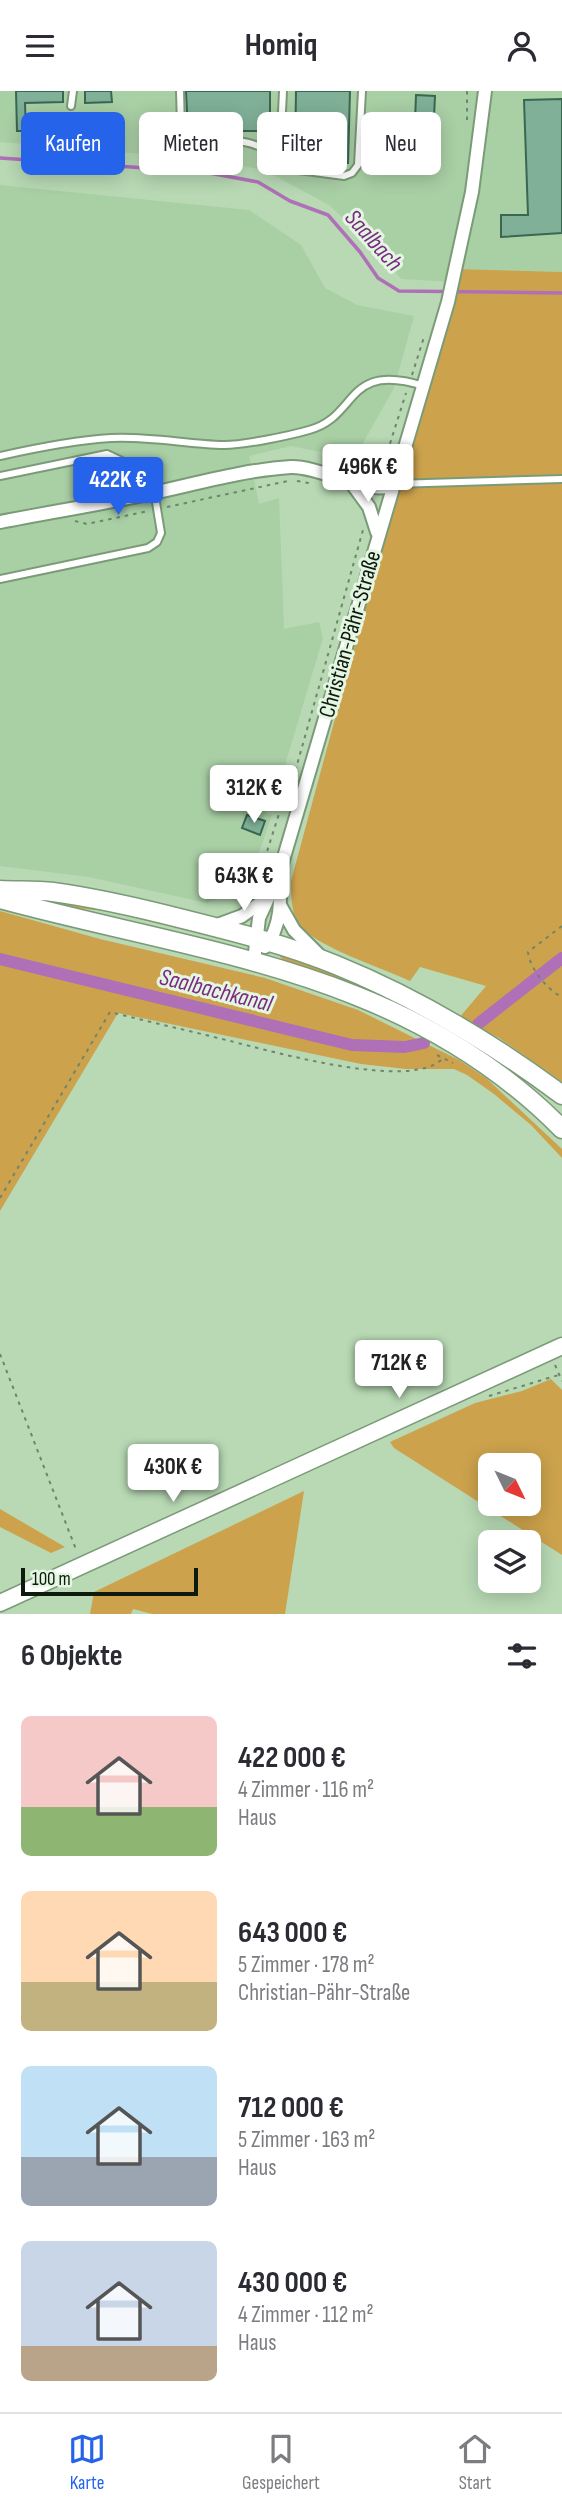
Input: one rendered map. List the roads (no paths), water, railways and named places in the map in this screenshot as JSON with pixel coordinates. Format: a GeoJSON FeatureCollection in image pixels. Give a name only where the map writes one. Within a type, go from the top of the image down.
{"type":"FeatureCollection","features":[{"type":"Feature","properties":{"kind":"main road"},"geometry":{"type":"LineString","coordinates":[[0,890],[50,892],[94,898],[213,926],[327,961],[402,995],[460,1026],[562,1095]]}},
{"type":"Feature","properties":{"kind":"main road"},"geometry":{"type":"LineString","coordinates":[[0,899],[254,961],[327,983],[419,1023],[484,1061],[562,1129]]}},
{"type":"Feature","properties":{"kind":"main road"},"geometry":{"type":"LineString","coordinates":[[0,1603],[562,1346]]}},
{"type":"Feature","properties":{"kind":"street","name":"Christian-Pähr-Straße"},"geometry":{"type":"LineString","coordinates":[[477,91],[482,108]]}},
{"type":"Feature","properties":{"kind":"street","name":"Christian-Pähr-Straße"},"geometry":{"type":"LineString","coordinates":[[262,940],[267,898],[279,874],[448,302],[472,192],[485,91]]}},
{"type":"Feature","properties":{"kind":"street"},"geometry":{"type":"LineString","coordinates":[[0,522],[126,499],[238,474],[294,467],[380,489],[394,484]]}},
{"type":"Feature","properties":{"kind":"street"},"geometry":{"type":"LineString","coordinates":[[345,479],[362,474],[394,484]]}},
{"type":"Feature","properties":{"kind":"street"},"geometry":{"type":"LineString","coordinates":[[345,479],[369,507],[377,535]]}},
{"type":"Feature","properties":{"kind":"street","name":"Christian-Pähr-Straße"},"geometry":{"type":"LineString","coordinates":[[254,961],[262,940],[281,907],[279,874]]}},
{"type":"Feature","properties":{"kind":"street"},"geometry":{"type":"LineString","coordinates":[[213,926],[242,916],[267,898]]}},
{"type":"Feature","properties":{"kind":"street"},"geometry":{"type":"LineString","coordinates":[[281,907],[306,945],[327,961]]}},
{"type":"Feature","properties":{"kind":"lane"},"geometry":{"type":"LineString","coordinates":[[71,106],[73,91]]}},
{"type":"Feature","properties":{"kind":"lane"},"geometry":{"type":"LineString","coordinates":[[180,91],[181,127],[184,135],[257,146]]}},
{"type":"Feature","properties":{"kind":"lane"},"geometry":{"type":"LineString","coordinates":[[282,112],[283,91]]}},
{"type":"Feature","properties":{"kind":"lane"},"geometry":{"type":"LineString","coordinates":[[347,175],[358,165],[362,91]]}},
{"type":"Feature","properties":{"kind":"lane"},"geometry":{"type":"LineString","coordinates":[[0,456],[113,438],[227,445],[309,430],[326,424],[355,392],[371,382],[409,381],[424,386]]}},
{"type":"Feature","properties":{"kind":"lane"},"geometry":{"type":"LineString","coordinates":[[0,476],[107,454],[124,462],[153,484],[161,533],[157,542],[148,548],[0,579]]}},
{"type":"Feature","properties":{"kind":"lane"},"geometry":{"type":"LineString","coordinates":[[124,462],[129,475],[126,499]]}},
{"type":"Feature","properties":{"kind":"lane"},"geometry":{"type":"LineString","coordinates":[[394,484],[562,479]]}},
{"type":"Feature","properties":{"kind":"waterway","name":"Saalbach"},"geometry":{"type":"LineString","coordinates":[[0,158],[204,172],[258,182],[290,201],[328,215],[378,278],[399,291],[562,293]]}},
{"type":"Feature","properties":{"kind":"waterway","name":"Saalbachkanal"},"geometry":{"type":"LineString","coordinates":[[478,1024],[562,958]]}},
{"type":"Feature","properties":{"kind":"waterway","name":"Saalbachkanal"},"geometry":{"type":"LineString","coordinates":[[0,959],[352,1045],[405,1047],[424,1043]]}}]}
